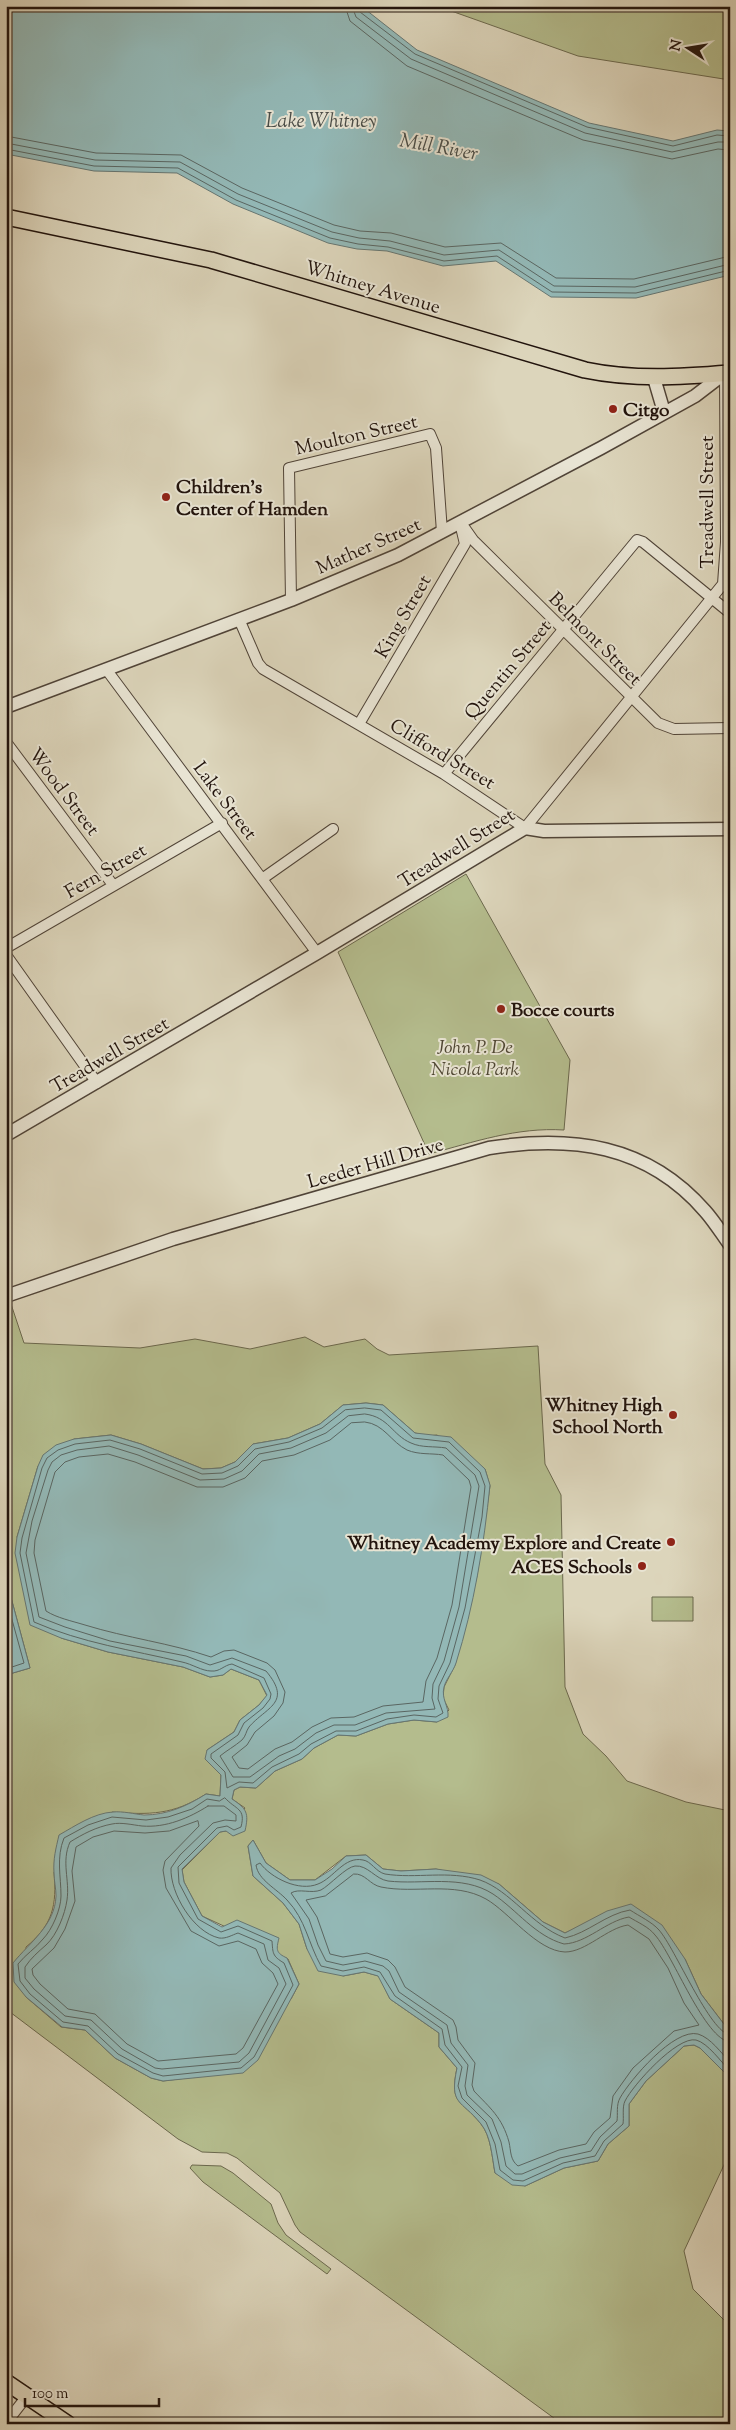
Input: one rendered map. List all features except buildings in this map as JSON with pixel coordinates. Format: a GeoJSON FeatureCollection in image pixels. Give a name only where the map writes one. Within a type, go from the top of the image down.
{"type":"FeatureCollection","features":[{"type":"Feature","properties":{"kind":"main road","name":"Whitney Avenue"},"geometry":{"type":"LineString","coordinates":[[6,217],[217,261],[585,370],[608,375],[654,378],[727,373]]}},
{"type":"Feature","properties":{"kind":"main road"},"geometry":{"type":"LineString","coordinates":[[6,2382],[68,2424]]}},
{"type":"Feature","properties":{"kind":"street","name":"Mather Street"},"geometry":{"type":"LineString","coordinates":[[6,707],[291,600],[398,555],[461,524],[695,396],[727,373]]}},
{"type":"Feature","properties":{"kind":"street","name":"Treadwell Street"},"geometry":{"type":"LineString","coordinates":[[6,1134],[97,1083],[525,828],[723,584],[725,568],[727,373]]}},
{"type":"Feature","properties":{"kind":"street"},"geometry":{"type":"LineString","coordinates":[[654,378],[664,412]]}},
{"type":"Feature","properties":{"kind":"street","name":"Moulton Street"},"geometry":{"type":"LineString","coordinates":[[291,600],[289,468],[430,434],[436,448],[442,532]]}},
{"type":"Feature","properties":{"kind":"street","name":"Belmont Street"},"geometry":{"type":"LineString","coordinates":[[461,524],[473,540],[562,630],[631,699],[658,723],[666,727],[730,728]]}},
{"type":"Feature","properties":{"kind":"street","name":"King Street"},"geometry":{"type":"LineString","coordinates":[[359,724],[465,544],[461,524]]}},
{"type":"Feature","properties":{"kind":"street","name":"Quentin Street"},"geometry":{"type":"LineString","coordinates":[[444,774],[637,540],[643,542],[712,599]]}},
{"type":"Feature","properties":{"kind":"street"},"geometry":{"type":"LineString","coordinates":[[712,599],[730,613]]}},
{"type":"Feature","properties":{"kind":"street","name":"Clifford Street"},"geometry":{"type":"LineString","coordinates":[[239,619],[258,663],[263,669],[444,774],[525,828],[544,830],[730,829]]}},
{"type":"Feature","properties":{"kind":"street","name":"Lake Street"},"geometry":{"type":"LineString","coordinates":[[106,669],[317,953]]}},
{"type":"Feature","properties":{"kind":"street","name":"Wood Street"},"geometry":{"type":"LineString","coordinates":[[6,742],[113,885]]}},
{"type":"Feature","properties":{"kind":"street","name":"Fern Street"},"geometry":{"type":"LineString","coordinates":[[6,948],[222,823]]}},
{"type":"Feature","properties":{"kind":"street"},"geometry":{"type":"LineString","coordinates":[[262,879],[333,829]]}},
{"type":"Feature","properties":{"kind":"street"},"geometry":{"type":"LineString","coordinates":[[6,955],[97,1083]]}},
{"type":"Feature","properties":{"kind":"street","name":"Leeder Hill Drive"},"geometry":{"type":"LineString","coordinates":[[6,1296],[173,1239],[489,1148],[529,1142],[565,1142],[597,1147],[652,1168],[686,1192],[706,1211],[730,1245]]}},
{"type":"Feature","properties":{"kind":"street"},"geometry":{"type":"LineString","coordinates":[[6,2423],[27,2396]]}},
{"type":"Feature","properties":{"kind":"green space"},"geometry":{"type":"Polygon","coordinates":[[[432,6],[730,6],[730,80],[578,56],[440,7],[432,6]]]}},
{"type":"Feature","properties":{"kind":"green space","name":"John P. De Nicola Park"},"geometry":{"type":"Polygon","coordinates":[[[466,874],[570,1060],[564,1130],[512,1133],[429,1154],[338,952],[466,874]]]}},
{"type":"Feature","properties":{"kind":"green space"},"geometry":{"type":"Polygon","coordinates":[[[11,1304],[24,1343],[140,1348],[195,1339],[250,1349],[305,1337],[324,1347],[365,1339],[377,1349],[389,1355],[538,1346],[545,1464],[561,1495],[565,1687],[583,1734],[606,1756],[627,1781],[686,1802],[730,1811],[730,2032],[701,1994],[685,1959],[587,1923],[565,1933],[543,1922],[499,1884],[436,1869],[401,1871],[383,1869],[366,1855],[346,1856],[315,1880],[290,1880],[266,1863],[253,1840],[248,1846],[253,1876],[283,1903],[299,1924],[307,1949],[343,1976],[364,1972],[379,1976],[390,1999],[439,2033],[439,2047],[457,2068],[455,2089],[458,2100],[481,2124],[487,2134],[495,2173],[525,2186],[564,2168],[598,2161],[608,2144],[629,2126],[629,2104],[646,2081],[684,2046],[694,2045],[700,2048],[730,2078],[730,2152],[684,2251],[693,2289],[730,2326],[730,2424],[721,2419],[717,2424],[562,2424],[300,2232],[280,2193],[237,2158],[227,2153],[202,2152],[178,2139],[6,2009],[6,1675],[30,1668],[6,1579],[6,1305],[11,1304]],[[366,1403],[343,1405],[320,1424],[288,1438],[253,1444],[235,1462],[221,1468],[203,1469],[141,1444],[111,1435],[74,1439],[38,1466],[17,1537],[61,1638],[108,1652],[183,1667],[210,1677],[223,1675],[231,1669],[259,1680],[267,1696],[240,1720],[234,1732],[207,1750],[214,1768],[221,1775],[220,1796],[206,1794],[183,1806],[161,1812],[112,1812],[54,1872],[55,1895],[51,1914],[42,1931],[26,1947],[26,1997],[61,2027],[85,2030],[115,2058],[151,2078],[163,2081],[210,2075],[291,1999],[299,1984],[288,1959],[278,1955],[276,1950],[202,1916],[184,1882],[182,1870],[220,1832],[226,1831],[245,1808],[232,1799],[234,1790],[240,1787],[256,1788],[275,1771],[302,1759],[314,1748],[338,1735],[356,1736],[388,1724],[414,1720],[437,1722],[449,1710],[443,1698],[444,1687],[455,1665],[477,1576],[490,1486],[485,1469],[437,1435],[428,1436],[415,1433],[383,1405],[366,1403]]]}},
{"type":"Feature","properties":{"kind":"green space"},"geometry":{"type":"Polygon","coordinates":[[[652,1597],[693,1597],[693,1621],[652,1621],[652,1597]]]}},
{"type":"Feature","properties":{"kind":"green space"},"geometry":{"type":"Polygon","coordinates":[[[192,2165],[221,2166],[233,2173],[271,2204],[278,2223],[286,2235],[331,2269],[327,2274],[203,2182],[190,2168],[192,2165]]]}},
{"type":"Feature","properties":{"kind":"water","name":"Lake Whitney"},"geometry":{"type":"Polygon","coordinates":[[[6,6],[361,6],[417,50],[589,123],[673,141],[717,130],[730,131],[730,275],[636,298],[551,297],[496,261],[443,266],[387,251],[357,249],[328,243],[233,204],[177,173],[94,171],[6,154],[6,6]]]}},
{"type":"Feature","properties":{"kind":"water"},"geometry":{"type":"Polygon","coordinates":[[[366,1403],[383,1405],[415,1433],[451,1437],[485,1469],[490,1485],[485,1530],[468,1620],[456,1663],[443,1691],[448,1717],[437,1722],[414,1720],[388,1724],[356,1736],[338,1735],[314,1748],[302,1759],[275,1771],[256,1788],[240,1787],[234,1790],[232,1799],[246,1812],[245,1831],[233,1836],[226,1831],[220,1832],[182,1869],[184,1882],[202,1916],[222,1927],[237,1920],[279,1938],[278,1951],[287,1958],[299,1984],[258,2060],[243,2073],[163,2081],[151,2078],[115,2058],[85,2030],[62,2027],[26,1997],[14,1982],[13,1963],[46,1924],[55,1906],[54,1863],[59,1835],[85,1820],[106,1813],[121,1812],[152,1815],[169,1812],[206,1794],[220,1796],[221,1775],[205,1759],[207,1750],[234,1732],[240,1720],[259,1705],[267,1695],[259,1680],[231,1669],[223,1675],[210,1677],[183,1667],[108,1652],[61,1638],[30,1625],[15,1553],[17,1537],[38,1466],[43,1455],[56,1445],[74,1439],[111,1435],[141,1444],[203,1469],[221,1468],[235,1462],[253,1444],[288,1438],[320,1424],[343,1405],[366,1403]]]}},
{"type":"Feature","properties":{"kind":"water"},"geometry":{"type":"Polygon","coordinates":[[[6,1579],[30,1668],[6,1675],[6,1579]]]}},
{"type":"Feature","properties":{"kind":"water"},"geometry":{"type":"Polygon","coordinates":[[[253,1840],[266,1863],[290,1880],[315,1880],[332,1869],[346,1856],[366,1855],[383,1869],[401,1871],[436,1869],[481,1875],[499,1884],[543,1922],[565,1933],[607,1911],[631,1904],[662,1925],[685,1959],[701,1994],[730,2032],[730,2078],[700,2048],[694,2045],[684,2046],[646,2081],[629,2104],[629,2126],[608,2144],[598,2161],[564,2168],[525,2186],[512,2185],[495,2173],[487,2134],[474,2116],[458,2101],[455,2089],[457,2068],[439,2047],[439,2033],[390,1999],[378,1976],[364,1972],[343,1976],[318,1971],[307,1949],[299,1924],[283,1903],[253,1876],[248,1846],[253,1840]]]}},
{"type":"Feature","properties":{"kind":"place","name":"Citgo"},"geometry":{"type":"Point","coordinates":[613,409]}},
{"type":"Feature","properties":{"kind":"place","name":"Children's Center of Hamden"},"geometry":{"type":"Point","coordinates":[166,497]}},
{"type":"Feature","properties":{"kind":"place","name":"Bocce courts"},"geometry":{"type":"Point","coordinates":[501,1009]}},
{"type":"Feature","properties":{"kind":"place","name":"Whitney High School North"},"geometry":{"type":"Point","coordinates":[673,1415]}},
{"type":"Feature","properties":{"kind":"place","name":"Whitney Academy Explore and Create"},"geometry":{"type":"Point","coordinates":[671,1542]}},
{"type":"Feature","properties":{"kind":"place","name":"ACES Schools"},"geometry":{"type":"Point","coordinates":[642,1566]}},
{"type":"Feature","properties":{"kind":"water label","name":"Mill River"},"geometry":{"type":"Point","coordinates":[439,146]}}]}
